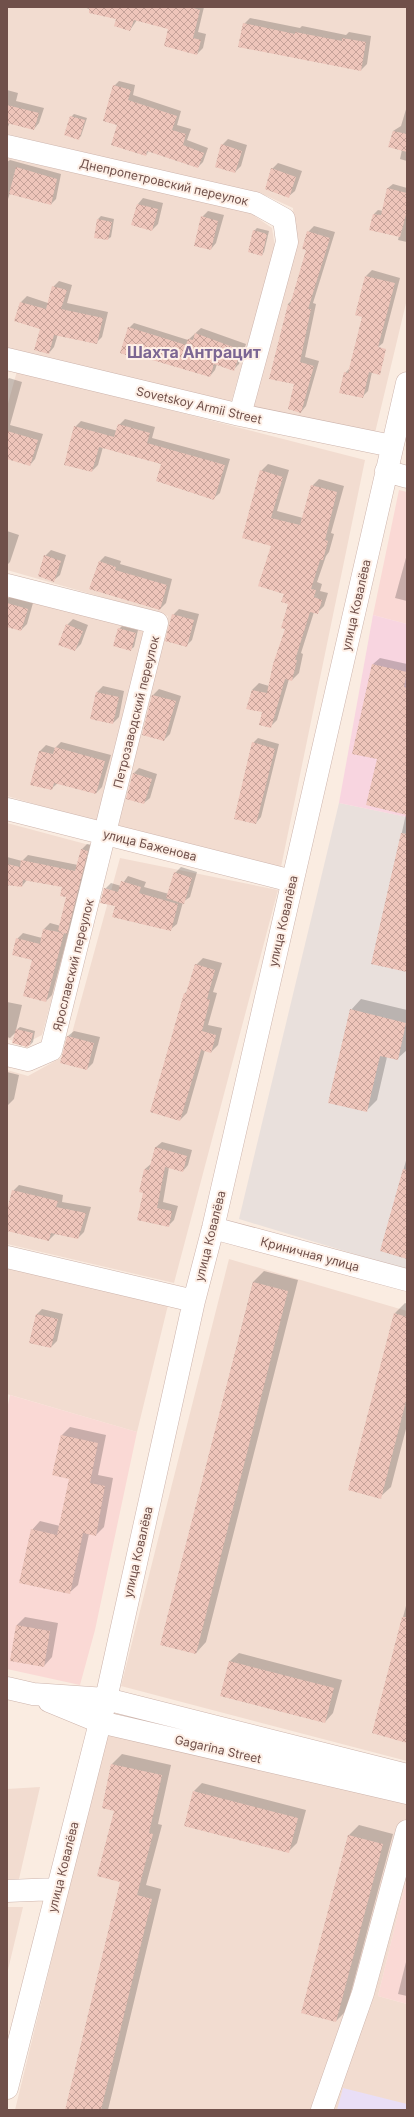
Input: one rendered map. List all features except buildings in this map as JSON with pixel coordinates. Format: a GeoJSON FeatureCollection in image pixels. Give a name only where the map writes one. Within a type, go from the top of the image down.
{"type":"FeatureCollection","features":[{"type":"Feature","properties":{"kind":"street","name":"Днепропетровский переулок"},"geometry":{"type":"LineString","coordinates":[[7,146],[255,203],[284,219],[287,242],[240,415]]}},
{"type":"Feature","properties":{"kind":"street","name":"Sovetskoy Armii Street"},"geometry":{"type":"LineString","coordinates":[[7,359],[240,415],[392,446]]}},
{"type":"Feature","properties":{"kind":"street","name":"улица Ковалёва"},"geometry":{"type":"LineString","coordinates":[[7,2088],[106,1699],[194,1301],[213,1228],[407,383]]}},
{"type":"Feature","properties":{"kind":"street"},"geometry":{"type":"LineString","coordinates":[[386,471],[407,477]]}},
{"type":"Feature","properties":{"kind":"street","name":"Петрозаводский переулок"},"geometry":{"type":"LineString","coordinates":[[7,585],[157,623],[106,834]]}},
{"type":"Feature","properties":{"kind":"street","name":"улица Баженова"},"geometry":{"type":"LineString","coordinates":[[7,809],[292,880]]}},
{"type":"Feature","properties":{"kind":"street","name":"Ярославский переулок"},"geometry":{"type":"LineString","coordinates":[[7,1055],[28,1060],[52,1050],[106,834]]}},
{"type":"Feature","properties":{"kind":"street","name":"Криничная улица"},"geometry":{"type":"LineString","coordinates":[[213,1228],[407,1280]]}},
{"type":"Feature","properties":{"kind":"street"},"geometry":{"type":"LineString","coordinates":[[7,1257],[194,1301]]}},
{"type":"Feature","properties":{"kind":"street","name":"Gagarina Street"},"geometry":{"type":"LineString","coordinates":[[7,1688],[33,1694],[106,1699],[407,1775]]}},
{"type":"Feature","properties":{"kind":"street","name":"Gagarina Street"},"geometry":{"type":"LineString","coordinates":[[33,1694],[100,1722],[407,1793]]}},
{"type":"Feature","properties":{"kind":"street"},"geometry":{"type":"LineString","coordinates":[[322,2110],[363,1994],[407,1831]]}},
{"type":"Feature","properties":{"kind":"street"},"geometry":{"type":"LineString","coordinates":[[7,1891],[57,1889]]}},
{"type":"Feature","properties":{"kind":"shaded area"},"geometry":{"type":"Polygon","coordinates":[[[7,7],[407,7],[407,299],[374,437],[249,406],[295,236],[293,208],[267,196],[7,134],[7,7]]]}},
{"type":"Feature","properties":{"kind":"shaded area"},"geometry":{"type":"Polygon","coordinates":[[[7,158],[249,212],[272,228],[275,247],[231,403],[7,350],[7,158]]]}},
{"type":"Feature","properties":{"kind":"shaded area"},"geometry":{"type":"Polygon","coordinates":[[[17,371],[365,460],[281,867],[113,827],[168,616],[7,570],[7,407],[17,371]]]}},
{"type":"Feature","properties":{"kind":"shaded area"},"geometry":{"type":"Polygon","coordinates":[[[399,490],[407,492],[407,624],[373,615],[399,490]]]}},
{"type":"Feature","properties":{"kind":"shaded area"},"geometry":{"type":"Polygon","coordinates":[[[7,593],[148,629],[97,822],[7,796],[7,593]]]}},
{"type":"Feature","properties":{"kind":"shaded area"},"geometry":{"type":"Polygon","coordinates":[[[373,615],[407,624],[407,817],[339,803],[373,615]]]}},
{"type":"Feature","properties":{"kind":"shaded area"},"geometry":{"type":"Polygon","coordinates":[[[339,803],[407,817],[407,1270],[239,1219],[339,803]]]}},
{"type":"Feature","properties":{"kind":"shaded area"},"geometry":{"type":"Polygon","coordinates":[[[7,823],[93,846],[42,1035],[24,1044],[7,1039],[7,823]]]}},
{"type":"Feature","properties":{"kind":"shaded area"},"geometry":{"type":"Polygon","coordinates":[[[120,858],[278,890],[174,1283],[7,1244],[7,1070],[28,1076],[66,1055],[120,858]]]}},
{"type":"Feature","properties":{"kind":"shaded area"},"geometry":{"type":"Polygon","coordinates":[[[229,1259],[407,1311],[407,1761],[121,1686],[229,1259]]]}},
{"type":"Feature","properties":{"kind":"shaded area"},"geometry":{"type":"Polygon","coordinates":[[[7,1268],[168,1305],[137,1432],[7,1394],[7,1268]]]}},
{"type":"Feature","properties":{"kind":"shaded area"},"geometry":{"type":"Polygon","coordinates":[[[10,1395],[137,1432],[95,1630],[80,1685],[7,1669],[7,1410],[10,1395]]]}},
{"type":"Feature","properties":{"kind":"shaded area"},"geometry":{"type":"Polygon","coordinates":[[[108,1728],[407,1803],[407,1877],[378,1996],[407,2004],[407,2110],[15,2110],[108,1728]]]}},
{"type":"Feature","properties":{"kind":"shaded area"},"geometry":{"type":"Polygon","coordinates":[[[40,1787],[19,1879],[7,1879],[7,1789],[40,1787]]]}},
{"type":"Feature","properties":{"kind":"shaded area"},"geometry":{"type":"Polygon","coordinates":[[[407,1877],[407,2004],[378,1996],[407,1877]]]}},
{"type":"Feature","properties":{"kind":"shaded area"},"geometry":{"type":"Polygon","coordinates":[[[7,1907],[23,1907],[7,1974],[7,1907]]]}},
{"type":"Feature","properties":{"kind":"shaded area"},"geometry":{"type":"Polygon","coordinates":[[[343,2088],[407,2104],[407,2110],[337,2110],[343,2088]]]}},
{"type":"Feature","properties":{"kind":"district","name":"Шахта Антрацит"},"geometry":{"type":"Point","coordinates":[194,352]}}]}
